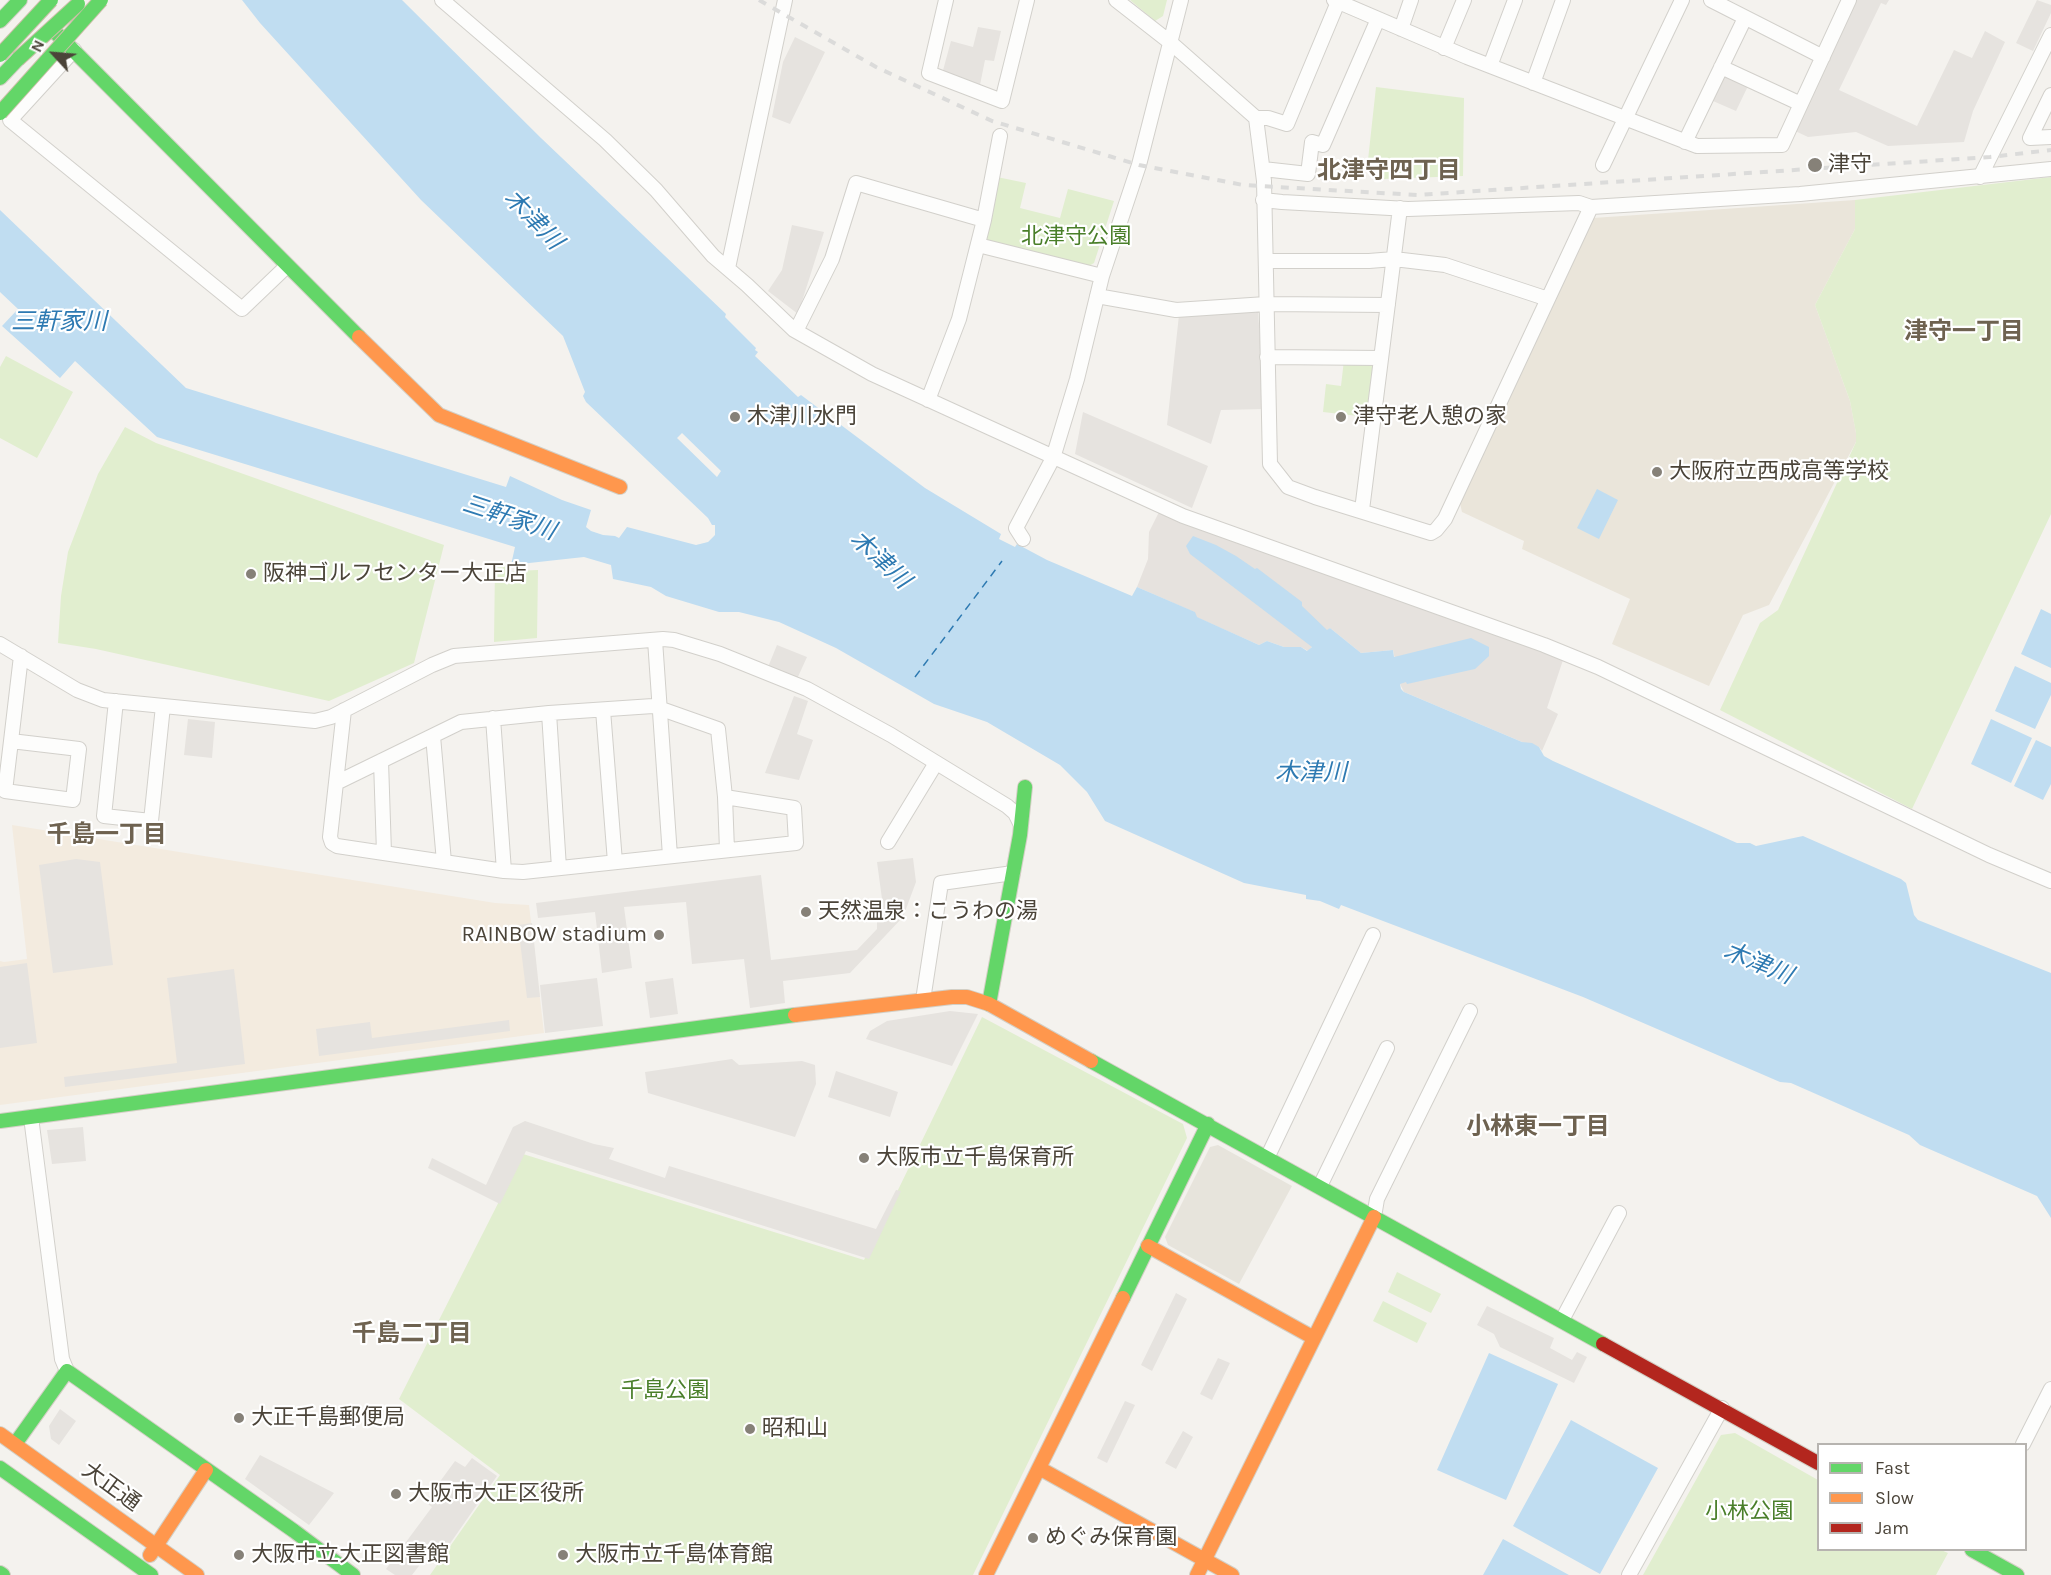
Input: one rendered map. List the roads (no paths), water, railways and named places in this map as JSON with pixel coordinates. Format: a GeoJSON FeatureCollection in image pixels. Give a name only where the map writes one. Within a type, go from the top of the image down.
{"type":"FeatureCollection","features":[{"type":"Feature","properties":{"kind":"main road"},"geometry":{"type":"LineString","coordinates":[[0,21],[20,0],[74,50],[287,266],[439,415],[620,487]]}},
{"type":"Feature","properties":{"kind":"main road"},"geometry":{"type":"LineString","coordinates":[[0,55],[51,0]]}},
{"type":"Feature","properties":{"kind":"main road"},"geometry":{"type":"LineString","coordinates":[[0,78],[72,0]]}},
{"type":"Feature","properties":{"kind":"main road"},"geometry":{"type":"LineString","coordinates":[[18,59],[82,0]]}},
{"type":"Feature","properties":{"kind":"main road"},"geometry":{"type":"LineString","coordinates":[[0,113],[101,0]]}},
{"type":"Feature","properties":{"kind":"main road"},"geometry":{"type":"LineString","coordinates":[[989,1004],[1021,825],[1025,787]]}},
{"type":"Feature","properties":{"kind":"main road"},"geometry":{"type":"LineString","coordinates":[[0,1120],[688,1028],[923,1000],[967,997],[989,1004],[1268,1156],[1817,1462]]}},
{"type":"Feature","properties":{"kind":"main road"},"geometry":{"type":"LineString","coordinates":[[986,1575],[1208,1124]]}},
{"type":"Feature","properties":{"kind":"main road"},"geometry":{"type":"LineString","coordinates":[[1197,1575],[1374,1217]]}},
{"type":"Feature","properties":{"kind":"main road"},"geometry":{"type":"LineString","coordinates":[[1148,1246],[1314,1338]]}},
{"type":"Feature","properties":{"kind":"main road"},"geometry":{"type":"LineString","coordinates":[[15,1444],[67,1371],[353,1575]]}},
{"type":"Feature","properties":{"kind":"main road","name":"大正通"},"geometry":{"type":"LineString","coordinates":[[0,1434],[197,1575]]}},
{"type":"Feature","properties":{"kind":"main road"},"geometry":{"type":"LineString","coordinates":[[0,1468],[142,1573],[156,1545],[206,1470]]}},
{"type":"Feature","properties":{"kind":"main road"},"geometry":{"type":"LineString","coordinates":[[1039,1468],[1232,1575]]}},
{"type":"Feature","properties":{"kind":"main road"},"geometry":{"type":"LineString","coordinates":[[1974,1551],[2017,1575]]}},
{"type":"Feature","properties":{"kind":"street"},"geometry":{"type":"LineString","coordinates":[[442,0],[605,140],[656,190],[713,256],[796,331],[872,374],[1183,516],[1479,621],[1598,667],[1989,855],[2051,881]]}},
{"type":"Feature","properties":{"kind":"street"},"geometry":{"type":"LineString","coordinates":[[728,268],[785,0]]}},
{"type":"Feature","properties":{"kind":"street"},"geometry":{"type":"LineString","coordinates":[[946,0],[929,73],[1002,101],[1026,0]]}},
{"type":"Feature","properties":{"kind":"street"},"geometry":{"type":"LineString","coordinates":[[1116,0],[1171,44],[1256,118],[1268,118],[1287,124],[1336,1],[1444,48],[1625,120],[1698,146],[1782,145],[1849,0]]}},
{"type":"Feature","properties":{"kind":"street"},"geometry":{"type":"LineString","coordinates":[[1023,539],[1016,528],[1053,458],[1077,379],[1101,276],[1139,165],[1181,0]]}},
{"type":"Feature","properties":{"kind":"street"},"geometry":{"type":"LineString","coordinates":[[1401,29],[1411,0]]}},
{"type":"Feature","properties":{"kind":"street"},"geometry":{"type":"LineString","coordinates":[[1444,48],[1464,0]]}},
{"type":"Feature","properties":{"kind":"street"},"geometry":{"type":"LineString","coordinates":[[1490,66],[1515,0]]}},
{"type":"Feature","properties":{"kind":"street"},"geometry":{"type":"LineString","coordinates":[[1533,83],[1563,0]]}},
{"type":"Feature","properties":{"kind":"street"},"geometry":{"type":"LineString","coordinates":[[1603,165],[1682,0]]}},
{"type":"Feature","properties":{"kind":"street"},"geometry":{"type":"LineString","coordinates":[[1711,0],[1823,57]]}},
{"type":"Feature","properties":{"kind":"street"},"geometry":{"type":"LineString","coordinates":[[1685,142],[1745,18]]}},
{"type":"Feature","properties":{"kind":"street"},"geometry":{"type":"LineString","coordinates":[[1263,169],[1308,174],[1312,142],[1323,145],[1378,19]]}},
{"type":"Feature","properties":{"kind":"street"},"geometry":{"type":"LineString","coordinates":[[1980,177],[2051,35]]}},
{"type":"Feature","properties":{"kind":"street"},"geometry":{"type":"LineString","coordinates":[[74,50],[10,120],[242,309],[287,266]]}},
{"type":"Feature","properties":{"kind":"street"},"geometry":{"type":"LineString","coordinates":[[1722,67],[1801,104]]}},
{"type":"Feature","properties":{"kind":"street"},"geometry":{"type":"LineString","coordinates":[[2051,95],[2030,138],[2051,137]]}},
{"type":"Feature","properties":{"kind":"street"},"geometry":{"type":"LineString","coordinates":[[1256,118],[1263,169],[1270,464],[1288,487],[1431,533],[1445,519],[1591,207]]}},
{"type":"Feature","properties":{"kind":"street"},"geometry":{"type":"LineString","coordinates":[[928,400],[959,319],[984,220],[1000,136]]}},
{"type":"Feature","properties":{"kind":"street"},"geometry":{"type":"LineString","coordinates":[[1263,200],[1400,208],[1579,203],[1591,207],[1800,194],[2051,169]]}},
{"type":"Feature","properties":{"kind":"street"},"geometry":{"type":"LineString","coordinates":[[796,331],[832,259],[856,183],[984,220]]}},
{"type":"Feature","properties":{"kind":"street"},"geometry":{"type":"LineString","coordinates":[[1362,510],[1400,208]]}},
{"type":"Feature","properties":{"kind":"street"},"geometry":{"type":"LineString","coordinates":[[978,244],[1101,276]]}},
{"type":"Feature","properties":{"kind":"street"},"geometry":{"type":"LineString","coordinates":[[1266,261],[1394,259],[1445,265],[1548,299]]}},
{"type":"Feature","properties":{"kind":"street"},"geometry":{"type":"LineString","coordinates":[[1097,297],[1176,310],[1266,304],[1388,305]]}},
{"type":"Feature","properties":{"kind":"street"},"geometry":{"type":"LineString","coordinates":[[1267,357],[1381,358]]}},
{"type":"Feature","properties":{"kind":"street"},"geometry":{"type":"LineString","coordinates":[[655,640],[670,856]]}},
{"type":"Feature","properties":{"kind":"street"},"geometry":{"type":"LineString","coordinates":[[0,644],[77,690],[96,698],[315,721],[331,717],[454,656],[674,640],[720,654],[807,689],[1007,806],[1016,813],[1021,825]]}},
{"type":"Feature","properties":{"kind":"street"},"geometry":{"type":"LineString","coordinates":[[10,741],[79,749],[73,800],[5,791],[10,741],[21,656]]}},
{"type":"Feature","properties":{"kind":"street"},"geometry":{"type":"LineString","coordinates":[[116,701],[104,816],[151,822],[163,706]]}},
{"type":"Feature","properties":{"kind":"street"},"geometry":{"type":"LineString","coordinates":[[336,783],[453,725],[472,720],[661,707],[718,729],[725,797],[727,850]]}},
{"type":"Feature","properties":{"kind":"street"},"geometry":{"type":"LineString","coordinates":[[344,710],[330,837],[332,843],[337,846],[524,872],[796,843],[794,808],[725,797]]}},
{"type":"Feature","properties":{"kind":"street"},"geometry":{"type":"LineString","coordinates":[[603,710],[615,862]]}},
{"type":"Feature","properties":{"kind":"street"},"geometry":{"type":"LineString","coordinates":[[549,713],[559,868]]}},
{"type":"Feature","properties":{"kind":"street"},"geometry":{"type":"LineString","coordinates":[[493,718],[504,871]]}},
{"type":"Feature","properties":{"kind":"street"},"geometry":{"type":"LineString","coordinates":[[433,736],[444,862]]}},
{"type":"Feature","properties":{"kind":"street"},"geometry":{"type":"LineString","coordinates":[[381,761],[384,853]]}},
{"type":"Feature","properties":{"kind":"street"},"geometry":{"type":"LineString","coordinates":[[888,842],[936,763]]}},
{"type":"Feature","properties":{"kind":"street"},"geometry":{"type":"LineString","coordinates":[[923,1000],[942,883],[1013,873]]}},
{"type":"Feature","properties":{"kind":"street"},"geometry":{"type":"LineString","coordinates":[[1268,1156],[1373,935]]}},
{"type":"Feature","properties":{"kind":"street"},"geometry":{"type":"LineString","coordinates":[[1374,1217],[1377,1199],[1470,1011]]}},
{"type":"Feature","properties":{"kind":"street"},"geometry":{"type":"LineString","coordinates":[[1320,1186],[1387,1048]]}},
{"type":"Feature","properties":{"kind":"street"},"geometry":{"type":"LineString","coordinates":[[31,1117],[62,1359],[67,1371]]}},
{"type":"Feature","properties":{"kind":"street"},"geometry":{"type":"LineString","coordinates":[[1562,1320],[1619,1213]]}},
{"type":"Feature","properties":{"kind":"street"},"geometry":{"type":"LineString","coordinates":[[2024,1443],[2051,1389]]}},
{"type":"Feature","properties":{"kind":"street"},"geometry":{"type":"LineString","coordinates":[[1629,1575],[1722,1408]]}},
{"type":"Feature","properties":{"kind":"water","name":"木津川"},"geometry":{"type":"Polygon","coordinates":[[[242,0],[402,0],[541,138],[726,314],[725,317],[756,348],[758,352],[755,356],[798,397],[801,395],[925,488],[1001,534],[999,539],[1015,547],[1017,544],[1047,560],[1132,596],[1137,587],[1195,612],[1197,617],[1259,645],[1267,641],[1284,647],[1301,647],[1307,651],[1312,647],[1190,554],[1186,546],[1193,536],[1216,545],[1255,569],[1257,568],[1302,602],[1302,606],[1327,630],[1330,628],[1361,653],[1393,650],[1394,657],[1471,638],[1489,647],[1489,656],[1475,669],[1407,684],[1406,682],[1400,684],[1401,689],[1522,742],[1532,743],[1539,747],[1544,756],[1553,761],[1737,843],[1750,843],[1756,846],[1803,836],[1901,879],[1906,883],[1914,915],[1918,920],[2051,973],[2051,1218],[2037,1196],[1920,1145],[1909,1135],[1791,1083],[1780,1082],[1583,997],[1341,905],[1339,909],[1320,901],[1306,899],[1306,895],[1244,883],[1105,821],[1087,792],[1060,765],[987,722],[934,704],[836,648],[779,622],[739,612],[719,612],[666,596],[651,587],[613,579],[611,565],[584,557],[511,565],[515,547],[157,437],[75,361],[60,378],[2,326],[18,309],[0,292],[0,210],[186,388],[506,487],[510,476],[562,500],[591,510],[586,527],[603,535],[619,538],[627,527],[696,545],[708,542],[715,535],[715,525],[712,525],[708,518],[586,402],[583,396],[585,392],[563,336],[421,200],[260,23],[242,0]],[[682,433],[677,438],[717,477],[721,471],[682,433]]]}},
{"type":"Feature","properties":{"kind":"water"},"geometry":{"type":"Polygon","coordinates":[[[1597,489],[1618,500],[1599,539],[1577,528],[1597,489]]]}},
{"type":"Feature","properties":{"kind":"water"},"geometry":{"type":"Polygon","coordinates":[[[2041,609],[2051,614],[2051,668],[2021,654],[2041,609]]]}},
{"type":"Feature","properties":{"kind":"water"},"geometry":{"type":"Polygon","coordinates":[[[2015,666],[2051,683],[2051,695],[2035,729],[1995,711],[2015,666]]]}},
{"type":"Feature","properties":{"kind":"water"},"geometry":{"type":"Polygon","coordinates":[[[1991,719],[2032,738],[2011,783],[1971,764],[1991,719]]]}},
{"type":"Feature","properties":{"kind":"water"},"geometry":{"type":"Polygon","coordinates":[[[2036,740],[2051,747],[2051,784],[2043,800],[2014,786],[2036,740]]]}},
{"type":"Feature","properties":{"kind":"water"},"geometry":{"type":"Polygon","coordinates":[[[1489,1353],[1558,1384],[1506,1500],[1437,1470],[1489,1353]]]}},
{"type":"Feature","properties":{"kind":"water"},"geometry":{"type":"Polygon","coordinates":[[[1571,1420],[1658,1468],[1600,1574],[1513,1526],[1571,1420]]]}},
{"type":"Feature","properties":{"kind":"water"},"geometry":{"type":"Polygon","coordinates":[[[1503,1539],[1569,1575],[1483,1575],[1503,1539]]]}},
{"type":"Feature","properties":{"kind":"railway"},"geometry":{"type":"LineString","coordinates":[[759,0],[876,67],[992,121],[1139,165],[1243,185],[1417,195],[1990,157],[2051,150]]}},
{"type":"Feature","properties":{"kind":"place","name":"津守"},"geometry":{"type":"Point","coordinates":[1815,165]}},
{"type":"Feature","properties":{"kind":"place","name":"木津川水門"},"geometry":{"type":"Point","coordinates":[735,417]}},
{"type":"Feature","properties":{"kind":"place","name":"津守老人憩の家"},"geometry":{"type":"Point","coordinates":[1341,417]}},
{"type":"Feature","properties":{"kind":"place","name":"大阪府立西成高等学校"},"geometry":{"type":"Point","coordinates":[1657,472]}},
{"type":"Feature","properties":{"kind":"place","name":"阪神ゴルフセンター大正店"},"geometry":{"type":"Point","coordinates":[251,574]}},
{"type":"Feature","properties":{"kind":"place","name":"天然温泉：こうわの湯"},"geometry":{"type":"Point","coordinates":[806,912]}},
{"type":"Feature","properties":{"kind":"place","name":"RAINBOW stadium"},"geometry":{"type":"Point","coordinates":[659,935]}},
{"type":"Feature","properties":{"kind":"place","name":"大阪市立千島保育所"},"geometry":{"type":"Point","coordinates":[864,1158]}},
{"type":"Feature","properties":{"kind":"place","name":"大正千島郵便局"},"geometry":{"type":"Point","coordinates":[239,1418]}},
{"type":"Feature","properties":{"kind":"place","name":"昭和山"},"geometry":{"type":"Point","coordinates":[750,1429]}},
{"type":"Feature","properties":{"kind":"place","name":"大阪市大正区役所"},"geometry":{"type":"Point","coordinates":[396,1494]}},
{"type":"Feature","properties":{"kind":"place","name":"めぐみ保育園"},"geometry":{"type":"Point","coordinates":[1033,1538]}},
{"type":"Feature","properties":{"kind":"place","name":"大阪市立大正図書館"},"geometry":{"type":"Point","coordinates":[239,1555]}},
{"type":"Feature","properties":{"kind":"place","name":"大阪市立千島体育館"},"geometry":{"type":"Point","coordinates":[563,1555]}},
{"type":"Feature","properties":{"kind":"district","name":"北津守四丁目"},"geometry":{"type":"Point","coordinates":[1389,171]}},
{"type":"Feature","properties":{"kind":"district","name":"津守一丁目"},"geometry":{"type":"Point","coordinates":[1964,332]}},
{"type":"Feature","properties":{"kind":"district","name":"千島一丁目"},"geometry":{"type":"Point","coordinates":[107,835]}},
{"type":"Feature","properties":{"kind":"district","name":"小林東一丁目"},"geometry":{"type":"Point","coordinates":[1538,1127]}},
{"type":"Feature","properties":{"kind":"district","name":"千島二丁目"},"geometry":{"type":"Point","coordinates":[412,1334]}},
{"type":"Feature","properties":{"kind":"park label","name":"北津守公園"},"geometry":{"type":"Point","coordinates":[1076,237]}},
{"type":"Feature","properties":{"kind":"park label","name":"千島公園"},"geometry":{"type":"Point","coordinates":[665,1391]}},
{"type":"Feature","properties":{"kind":"park label","name":"小林公園"},"geometry":{"type":"Point","coordinates":[1749,1512]}},
{"type":"Feature","properties":{"kind":"water label","name":"三軒家川"},"geometry":{"type":"Point","coordinates":[59,322]}},
{"type":"Feature","properties":{"kind":"water label","name":"三軒家川"},"geometry":{"type":"Point","coordinates":[509,518]}}]}
